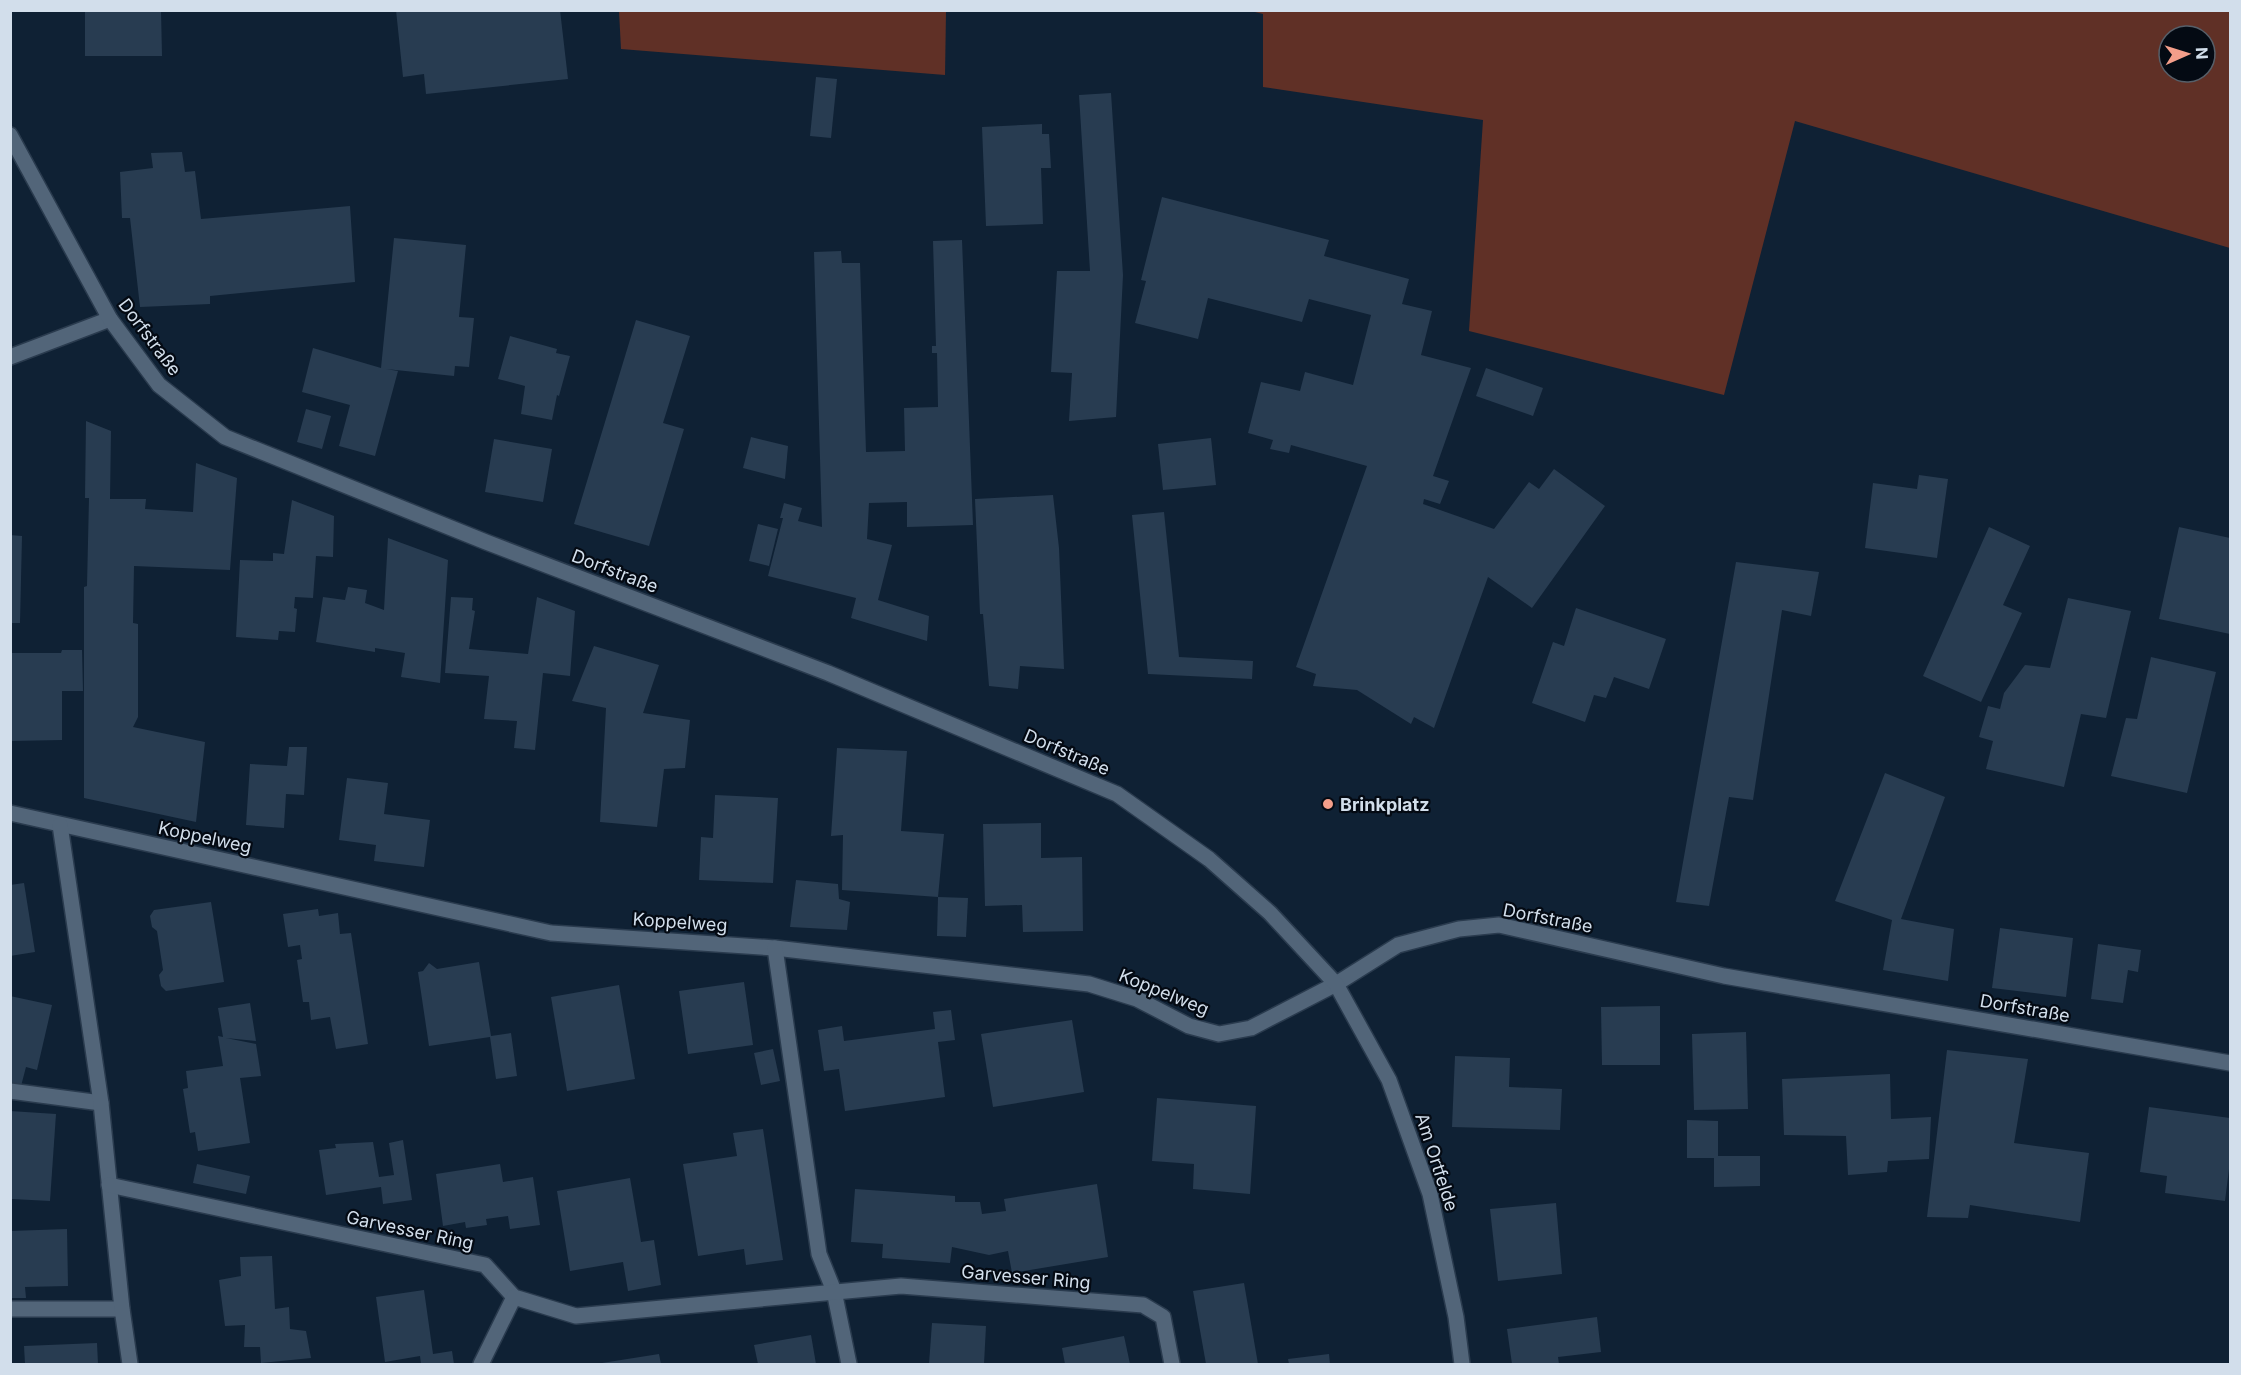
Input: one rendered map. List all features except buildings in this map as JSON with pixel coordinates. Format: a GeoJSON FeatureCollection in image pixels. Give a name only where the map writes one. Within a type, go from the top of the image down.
{"type":"FeatureCollection","features":[{"type":"Feature","properties":{"kind":"street","name":"Dorfstraße"},"geometry":{"type":"LineString","coordinates":[[10,135],[110,319],[159,385],[225,436],[486,542],[828,673],[1117,794],[1209,860],[1270,913],[1336,984],[1398,945],[1460,929],[1499,926],[1724,976],[2230,1063]]}},
{"type":"Feature","properties":{"kind":"street"},"geometry":{"type":"LineString","coordinates":[[10,357],[110,319]]}},
{"type":"Feature","properties":{"kind":"street","name":"Koppelweg"},"geometry":{"type":"LineString","coordinates":[[10,813],[551,933],[775,948],[1089,984],[1137,999],[1189,1026],[1219,1034],[1251,1028],[1336,984]]}},
{"type":"Feature","properties":{"kind":"street"},"geometry":{"type":"LineString","coordinates":[[60,825],[101,1103],[130,1365]]}},
{"type":"Feature","properties":{"kind":"street"},"geometry":{"type":"LineString","coordinates":[[775,948],[819,1254],[834,1291],[849,1365]]}},
{"type":"Feature","properties":{"kind":"street","name":"Am Ortfelde"},"geometry":{"type":"LineString","coordinates":[[1336,984],[1389,1080],[1430,1194],[1456,1317],[1462,1365]]}},
{"type":"Feature","properties":{"kind":"street"},"geometry":{"type":"LineString","coordinates":[[10,1091],[101,1103]]}},
{"type":"Feature","properties":{"kind":"street","name":"Garvesser Ring"},"geometry":{"type":"LineString","coordinates":[[109,1185],[484,1265],[514,1297],[576,1316],[901,1286],[1143,1305],[1163,1317],[1172,1365]]}},
{"type":"Feature","properties":{"kind":"street"},"geometry":{"type":"LineString","coordinates":[[481,1365],[514,1297]]}},
{"type":"Feature","properties":{"kind":"street"},"geometry":{"type":"LineString","coordinates":[[10,1309],[122,1309]]}},
{"type":"Feature","properties":{"kind":"shaded area"},"geometry":{"type":"Polygon","coordinates":[[[619,11],[946,11],[945,75],[621,49],[619,11]]]}},
{"type":"Feature","properties":{"kind":"shaded area"},"geometry":{"type":"Polygon","coordinates":[[[1251,11],[2230,11],[2230,248],[1795,121],[1724,395],[1469,331],[1483,120],[1263,87],[1263,14],[1251,11]]]}},
{"type":"Feature","properties":{"kind":"place","name":"Brinkplatz"},"geometry":{"type":"Point","coordinates":[1328,804]}}]}
